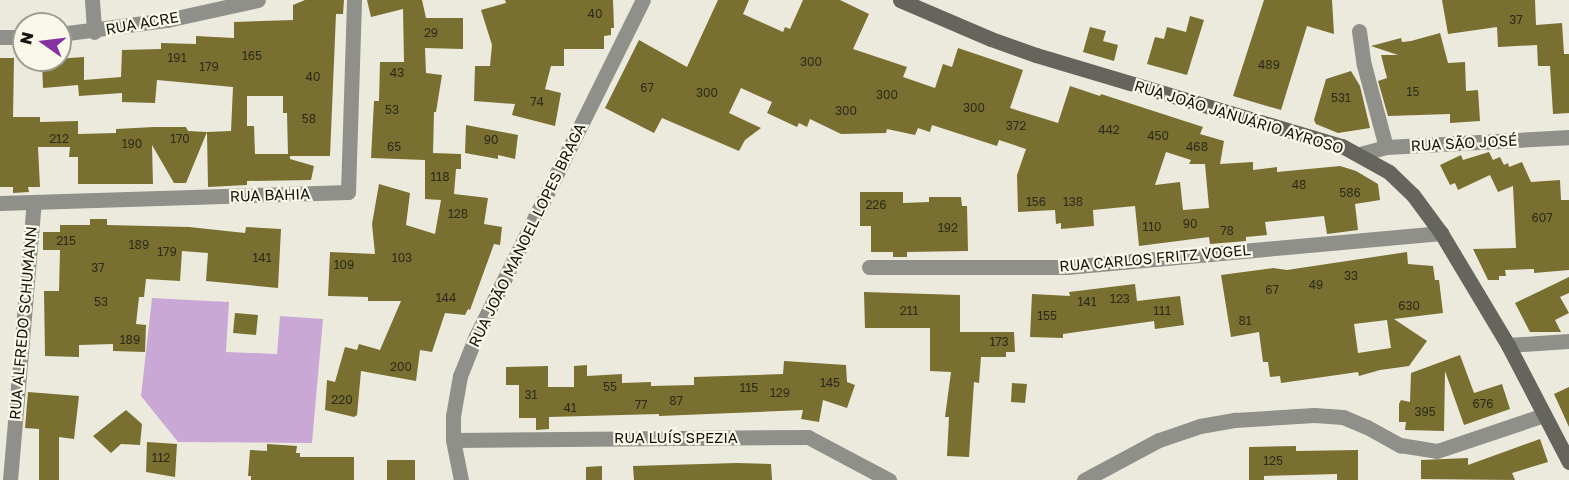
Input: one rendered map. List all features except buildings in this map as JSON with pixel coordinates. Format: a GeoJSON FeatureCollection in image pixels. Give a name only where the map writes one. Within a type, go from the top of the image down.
{"type":"FeatureCollection","features":[{"type":"Feature","properties":{"kind":"main road","name":"RUA JOÃO JANUÁRIO AYROSO"},"geometry":{"type":"LineString","coordinates":[[900,0],[1009,46],[1342,146],[1389,172],[1413,195],[1441,233],[1508,345],[1569,462]]}},
{"type":"Feature","properties":{"kind":"street"},"geometry":{"type":"LineString","coordinates":[[92,0],[94,32]]}},
{"type":"Feature","properties":{"kind":"street","name":"RUA ACRE"},"geometry":{"type":"LineString","coordinates":[[72,33],[167,20],[258,0]]}},
{"type":"Feature","properties":{"kind":"street","name":"RUA BAHIA"},"geometry":{"type":"LineString","coordinates":[[0,203],[348,192],[354,0]]}},
{"type":"Feature","properties":{"kind":"street","name":"RUA JOÃO MANOEL LOPES BRAGA"},"geometry":{"type":"LineString","coordinates":[[461,480],[453,440],[453,416],[460,376],[476,336],[643,0]]}},
{"type":"Feature","properties":{"kind":"street"},"geometry":{"type":"LineString","coordinates":[[1359,31],[1364,65],[1386,147]]}},
{"type":"Feature","properties":{"kind":"street","name":"RUA SÃO JOSÉ"},"geometry":{"type":"LineString","coordinates":[[1360,154],[1386,147],[1569,137]]}},
{"type":"Feature","properties":{"kind":"street","name":"RUA ALFREDO SCHUMANN"},"geometry":{"type":"LineString","coordinates":[[10,480],[34,202]]}},
{"type":"Feature","properties":{"kind":"street","name":"RUA CARLOS FRITZ VOGEL"},"geometry":{"type":"LineString","coordinates":[[869,267],[1067,267],[1441,233]]}},
{"type":"Feature","properties":{"kind":"street"},"geometry":{"type":"LineString","coordinates":[[1508,345],[1569,341]]}},
{"type":"Feature","properties":{"kind":"street"},"geometry":{"type":"LineString","coordinates":[[1084,480],[1159,440],[1200,426],[1235,420],[1314,415],[1343,417],[1400,445],[1437,451],[1544,416]]}},
{"type":"Feature","properties":{"kind":"street","name":"RUA LUÍS SPEZIA"},"geometry":{"type":"LineString","coordinates":[[453,440],[808,437],[889,480]]}},
{"type":"Feature","properties":{"kind":"shaded area"},"geometry":{"type":"Polygon","coordinates":[[[152,298],[229,302],[226,352],[277,354],[280,316],[323,319],[312,443],[178,442],[141,396],[152,298]]]}}]}
